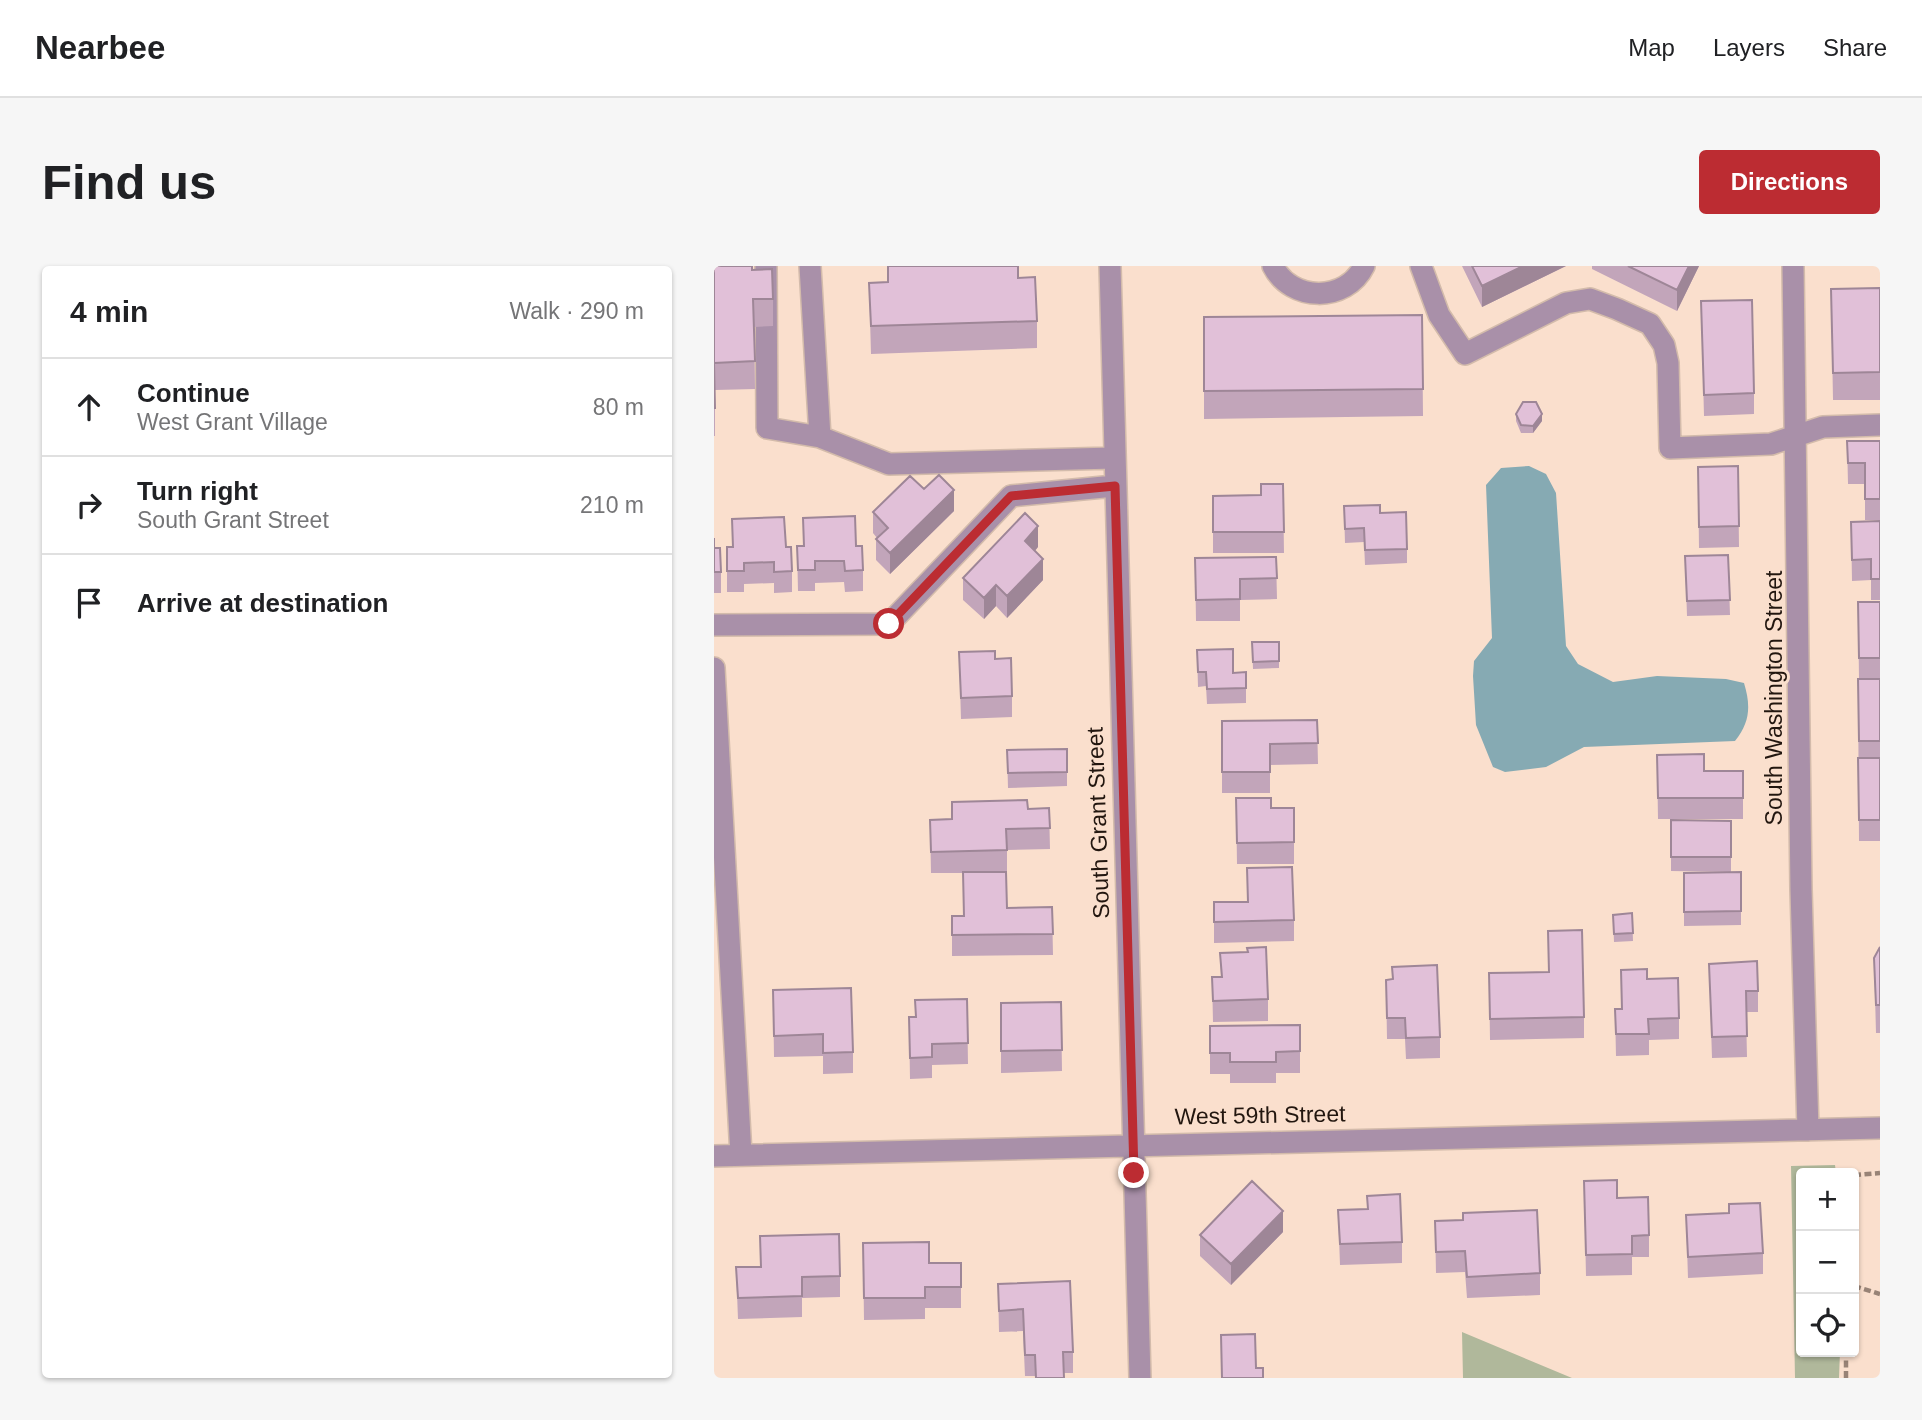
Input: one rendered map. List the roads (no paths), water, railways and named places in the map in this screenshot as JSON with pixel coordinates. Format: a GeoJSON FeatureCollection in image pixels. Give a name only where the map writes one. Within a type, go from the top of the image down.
{"type":"FeatureCollection","features":[{"type":"Feature","properties":{"kind":"street"},"geometry":{"type":"LineString","coordinates":[[766,266],[767,428],[820,437],[889,464],[1114,458]]}},
{"type":"Feature","properties":{"kind":"street"},"geometry":{"type":"LineString","coordinates":[[810,266],[820,437]]}},
{"type":"Feature","properties":{"kind":"street","name":"South Grant Street"},"geometry":{"type":"LineString","coordinates":[[1110,266],[1140,1378]]}},
{"type":"Feature","properties":{"kind":"street"},"geometry":{"type":"LineString","coordinates":[[1273,266],[1284,281],[1301,291],[1317,295],[1347,286],[1364,266]]}},
{"type":"Feature","properties":{"kind":"street"},"geometry":{"type":"LineString","coordinates":[[1421,266],[1439,315],[1465,354],[1566,303],[1590,299],[1650,324],[1664,345],[1668,363],[1670,448],[1771,444],[1823,427],[1880,425]]}},
{"type":"Feature","properties":{"kind":"street","name":"South Washington Street"},"geometry":{"type":"LineString","coordinates":[[1793,266],[1798,436],[1801,889],[1808,1130]]}},
{"type":"Feature","properties":{"kind":"street"},"geometry":{"type":"LineString","coordinates":[[714,625],[889,624],[1011,496],[1115,486]]}},
{"type":"Feature","properties":{"kind":"street"},"geometry":{"type":"LineString","coordinates":[[714,668],[719,822],[741,1155]]}},
{"type":"Feature","properties":{"kind":"street","name":"West 59th Street"},"geometry":{"type":"LineString","coordinates":[[714,1156],[1880,1128]]}},
{"type":"Feature","properties":{"kind":"water"},"geometry":{"type":"Polygon","coordinates":[[[1529,466],[1546,474],[1556,493],[1566,646],[1578,664],[1613,682],[1657,676],[1726,679],[1744,683],[1748,714],[1735,741],[1584,747],[1546,767],[1505,772],[1493,767],[1476,725],[1473,676],[1474,661],[1492,638],[1486,485],[1501,468],[1529,466]]]}}]}
